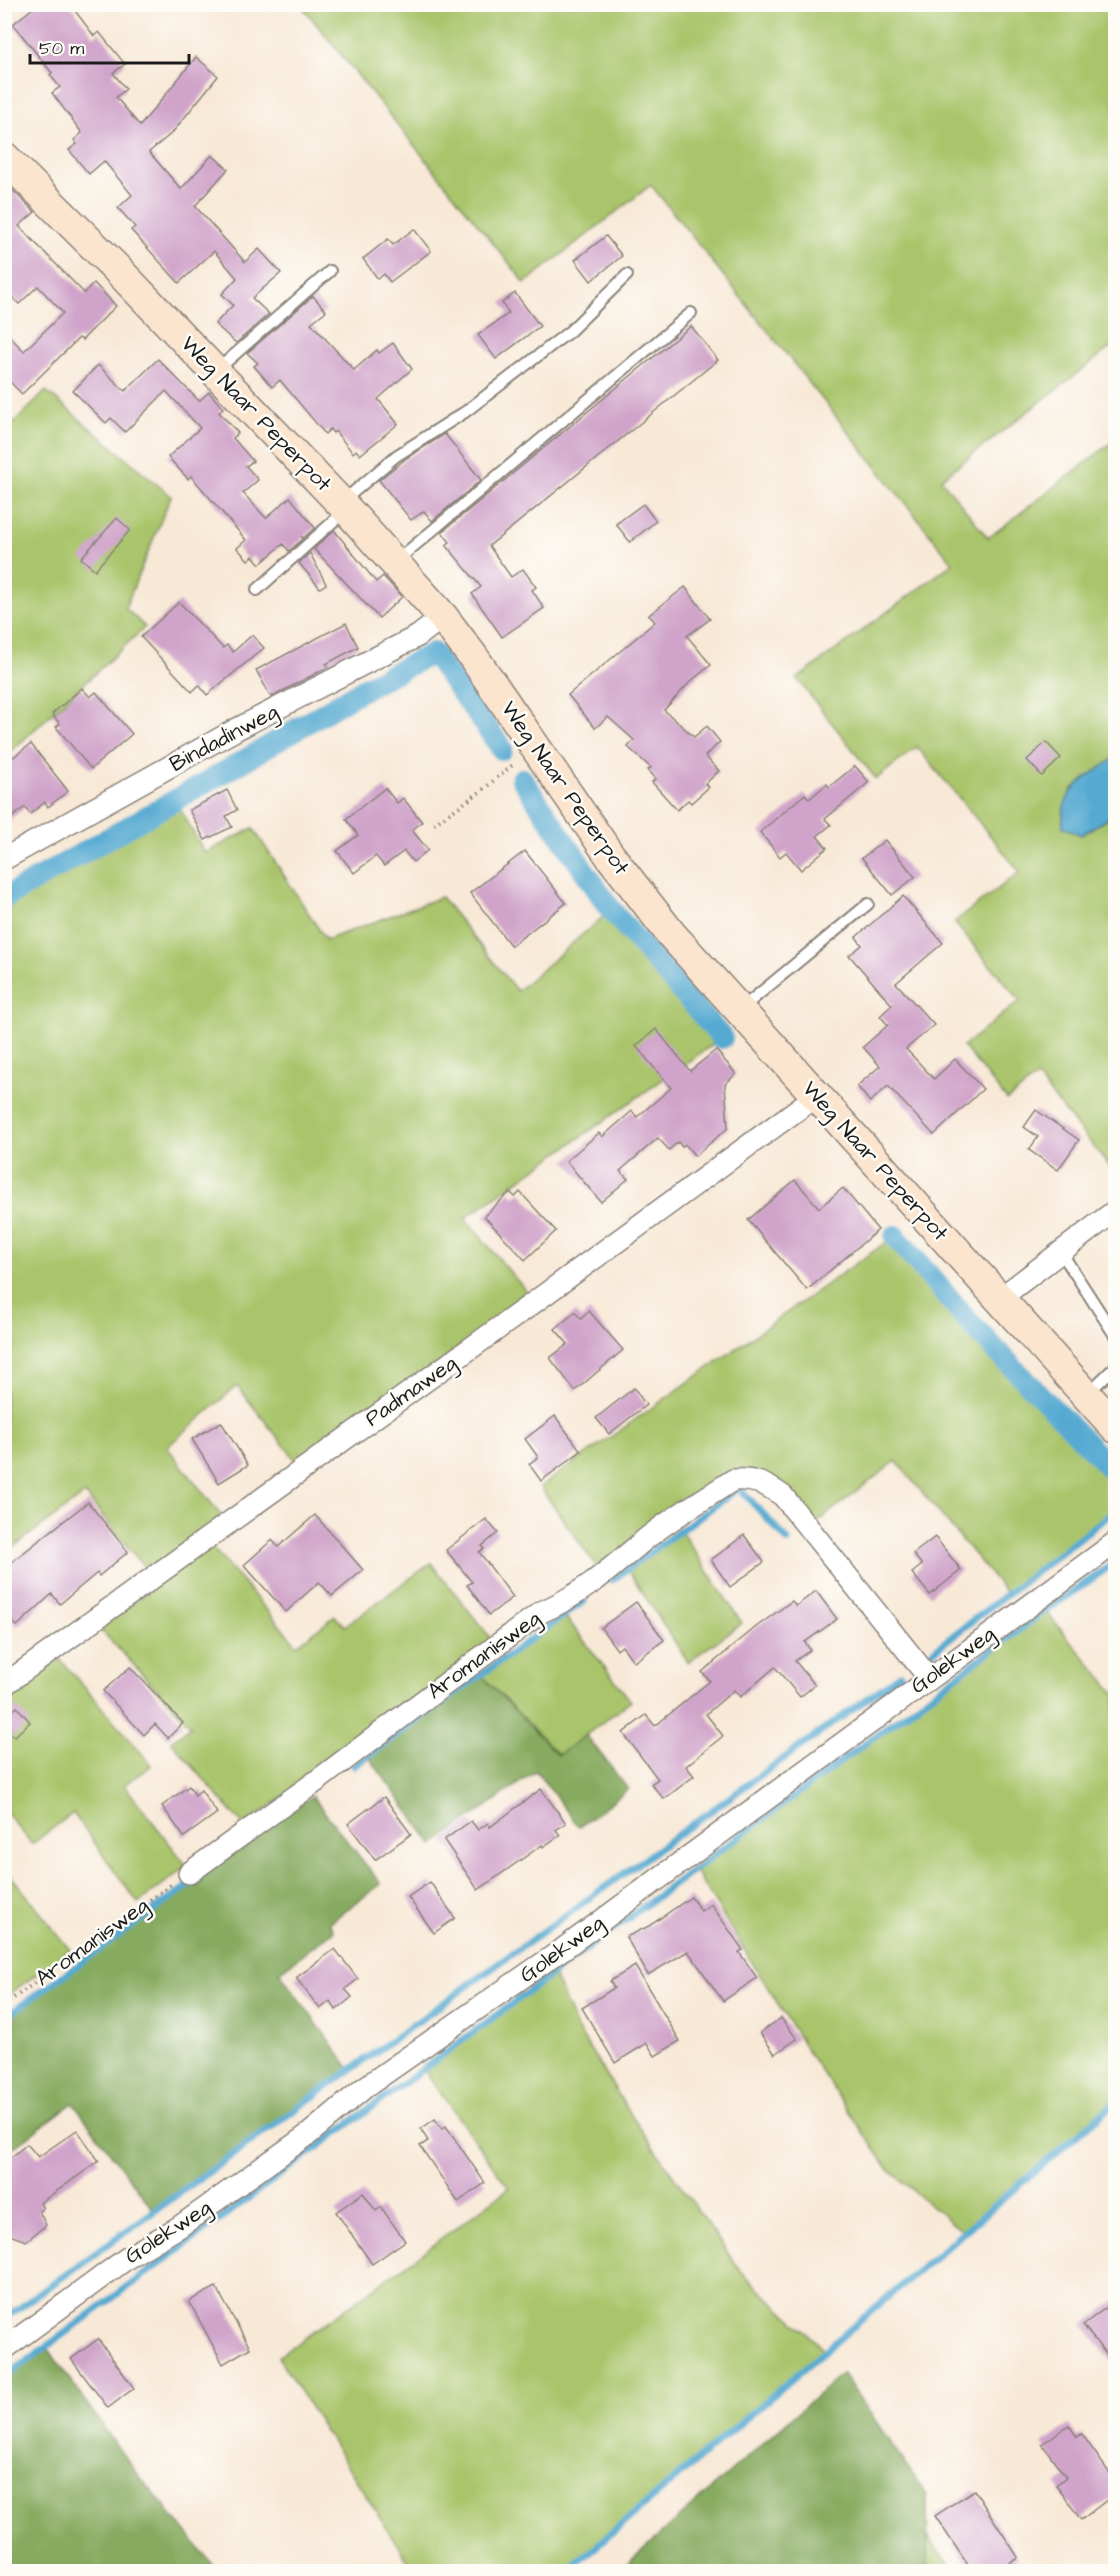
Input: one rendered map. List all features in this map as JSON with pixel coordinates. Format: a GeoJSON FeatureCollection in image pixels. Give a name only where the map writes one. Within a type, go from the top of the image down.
{"type":"FeatureCollection","features":[{"type":"Feature","properties":{"kind":"street","name":"Weg Naar Peperpot"},"geometry":{"type":"LineString","coordinates":[[4,157],[344,506],[443,617],[611,856],[664,925],[1116,1428]]}},
{"type":"Feature","properties":{"kind":"street","name":"Bindadinweg"},"geometry":{"type":"LineString","coordinates":[[4,859],[237,729],[417,636],[443,617]]}},
{"type":"Feature","properties":{"kind":"street","name":"Padmaweg"},"geometry":{"type":"LineString","coordinates":[[4,1685],[525,1310],[816,1095]]}},
{"type":"Feature","properties":{"kind":"street"},"geometry":{"type":"LineString","coordinates":[[999,1299],[1116,1210]]}},
{"type":"Feature","properties":{"kind":"street","name":"Aromanisweg"},"geometry":{"type":"LineString","coordinates":[[189,1872],[318,1780],[541,1612],[566,1602],[627,1557],[643,1541],[733,1480],[750,1478],[766,1484],[783,1496],[929,1678]]}},
{"type":"Feature","properties":{"kind":"street","name":"Golekweg"},"geometry":{"type":"LineString","coordinates":[[4,2349],[130,2256],[179,2227],[309,2134],[364,2088],[563,1949],[1116,1542]]}},
{"type":"Feature","properties":{"kind":"lane"},"geometry":{"type":"LineString","coordinates":[[215,372],[330,271]]}},
{"type":"Feature","properties":{"kind":"lane"},"geometry":{"type":"LineString","coordinates":[[257,590],[396,456],[465,412],[570,331],[627,275]]}},
{"type":"Feature","properties":{"kind":"lane"},"geometry":{"type":"LineString","coordinates":[[394,563],[691,313]]}},
{"type":"Feature","properties":{"kind":"lane"},"geometry":{"type":"LineString","coordinates":[[739,1010],[868,904]]}},
{"type":"Feature","properties":{"kind":"lane"},"geometry":{"type":"LineString","coordinates":[[1061,1252],[1116,1337]]}},
{"type":"Feature","properties":{"kind":"lane"},"geometry":{"type":"LineString","coordinates":[[1085,1395],[1116,1366]]}},
{"type":"Feature","properties":{"kind":"path"},"geometry":{"type":"LineString","coordinates":[[434,824],[480,792],[534,747]]}},
{"type":"Feature","properties":{"kind":"path","name":"Aromanisweg"},"geometry":{"type":"LineString","coordinates":[[4,2005],[189,1872]]}},
{"type":"Feature","properties":{"kind":"green space"},"geometry":{"type":"Polygon","coordinates":[[[301,5],[1115,5],[1115,344],[941,479],[988,538],[1115,440],[1115,758],[1071,790],[1081,835],[1115,814],[1115,1173],[1037,1077],[1007,1100],[963,1046],[1020,1001],[954,922],[1020,872],[917,747],[876,779],[797,679],[953,563],[651,185],[525,283],[301,5]]]}},
{"type":"Feature","properties":{"kind":"green space"},"geometry":{"type":"Polygon","coordinates":[[[46,391],[171,496],[125,608],[145,627],[5,757],[5,432],[46,391]]]}},
{"type":"Feature","properties":{"kind":"green space"},"geometry":{"type":"Polygon","coordinates":[[[175,800],[205,853],[253,828],[326,940],[441,897],[517,991],[611,910],[722,1038],[465,1218],[531,1297],[298,1463],[237,1386],[167,1447],[223,1518],[149,1573],[85,1494],[5,1553],[4,898],[175,800]]]}},
{"type":"Feature","properties":{"kind":"green space"},"geometry":{"type":"Polygon","coordinates":[[[895,1236],[970,1323],[1115,1474],[1116,1510],[1007,1594],[896,1461],[817,1522],[749,1473],[599,1570],[540,1487],[895,1236]]]}},
{"type":"Feature","properties":{"kind":"green space"},"geometry":{"type":"Polygon","coordinates":[[[681,1531],[742,1623],[688,1662],[627,1569],[681,1531]]]}},
{"type":"Feature","properties":{"kind":"green space"},"geometry":{"type":"Polygon","coordinates":[[[210,1545],[297,1645],[335,1616],[345,1626],[431,1563],[493,1641],[244,1826],[171,1741],[191,1726],[99,1628],[210,1545]]]}},
{"type":"Feature","properties":{"kind":"green space"},"geometry":{"type":"Polygon","coordinates":[[[1045,1611],[1115,1693],[1115,2102],[963,2232],[889,2170],[809,2054],[694,1869],[1045,1611]]]}},
{"type":"Feature","properties":{"kind":"green space"},"geometry":{"type":"Polygon","coordinates":[[[564,1615],[631,1701],[559,1755],[481,1675],[564,1615]]]}},
{"type":"Feature","properties":{"kind":"green space"},"geometry":{"type":"Polygon","coordinates":[[[59,1658],[152,1765],[124,1785],[187,1866],[138,1903],[73,1813],[32,1844],[5,1811],[4,1697],[59,1658]]]}},
{"type":"Feature","properties":{"kind":"green space"},"geometry":{"type":"Polygon","coordinates":[[[481,1675],[558,1755],[586,1735],[628,1789],[579,1827],[536,1771],[433,1845],[368,1756],[481,1675]]]}},
{"type":"Feature","properties":{"kind":"green space"},"geometry":{"type":"Polygon","coordinates":[[[312,1796],[381,1884],[329,1923],[334,1931],[279,1972],[350,2069],[154,2211],[73,2103],[5,2154],[4,2018],[312,1796]]]}},
{"type":"Feature","properties":{"kind":"green space"},"geometry":{"type":"Polygon","coordinates":[[[4,1867],[70,1950],[5,1997],[4,1997],[4,1867]]]}},
{"type":"Feature","properties":{"kind":"green space"},"geometry":{"type":"Polygon","coordinates":[[[553,1973],[578,2030],[631,2115],[741,2272],[825,2350],[566,2571],[414,2571],[278,2357],[509,2188],[423,2069],[553,1973]]]}},
{"type":"Feature","properties":{"kind":"green space"},"geometry":{"type":"Polygon","coordinates":[[[47,2347],[128,2462],[218,2571],[5,2571],[5,2378],[47,2347]]]}},
{"type":"Feature","properties":{"kind":"green space"},"geometry":{"type":"Polygon","coordinates":[[[842,2373],[927,2495],[928,2571],[619,2571],[842,2373]]]}},
{"type":"Feature","properties":{"kind":"green space"},"geometry":{"type":"Polygon","coordinates":[[[928,2537],[954,2571],[928,2571],[928,2537]]]}},
{"type":"Feature","properties":{"kind":"water"},"geometry":{"type":"Polygon","coordinates":[[[1115,758],[1115,814],[1081,835],[1063,827],[1063,814],[1070,793],[1085,778],[1115,758]]]}},
{"type":"Feature","properties":{"kind":"building"},"geometry":{"type":"Polygon","coordinates":[[[38,4],[70,4],[94,36],[99,32],[125,64],[113,73],[126,89],[116,97],[140,126],[196,57],[218,76],[172,133],[149,152],[181,189],[212,155],[228,169],[195,206],[245,262],[259,249],[281,273],[252,298],[269,314],[236,343],[215,324],[233,305],[222,294],[237,278],[214,251],[179,283],[131,230],[135,227],[118,208],[132,195],[104,161],[89,174],[69,150],[77,144],[74,140],[82,133],[52,93],[60,87],[50,75],[52,73],[13,24],[38,4]]]}},
{"type":"Feature","properties":{"kind":"building"},"geometry":{"type":"Polygon","coordinates":[[[4,182],[35,212],[19,226],[84,293],[94,283],[116,306],[82,340],[79,338],[22,394],[4,376],[4,331],[24,351],[63,313],[38,286],[19,304],[4,289],[4,182]]]}},
{"type":"Feature","properties":{"kind":"building"},"geometry":{"type":"Polygon","coordinates":[[[414,229],[431,251],[390,282],[384,274],[378,279],[363,259],[388,239],[393,245],[414,229]]]}},
{"type":"Feature","properties":{"kind":"building"},"geometry":{"type":"Polygon","coordinates":[[[606,236],[622,256],[591,281],[575,260],[606,236]]]}},
{"type":"Feature","properties":{"kind":"building"},"geometry":{"type":"Polygon","coordinates":[[[515,293],[540,326],[496,359],[478,335],[509,313],[502,303],[515,293]]]}},
{"type":"Feature","properties":{"kind":"building"},"geometry":{"type":"Polygon","coordinates":[[[313,296],[326,311],[311,323],[354,370],[377,350],[379,353],[393,343],[412,369],[378,399],[398,424],[360,455],[356,450],[353,453],[335,431],[333,433],[330,429],[325,434],[280,380],[272,387],[254,366],[258,363],[247,353],[313,296]]]}},
{"type":"Feature","properties":{"kind":"building"},"geometry":{"type":"Polygon","coordinates":[[[691,326],[718,360],[489,546],[511,577],[523,569],[536,587],[532,590],[544,608],[502,637],[472,594],[481,587],[446,545],[450,542],[442,532],[691,326]]]}},
{"type":"Feature","properties":{"kind":"building"},"geometry":{"type":"Polygon","coordinates":[[[158,359],[199,401],[209,392],[223,408],[219,412],[238,433],[233,438],[253,461],[246,466],[258,480],[243,493],[266,518],[290,497],[315,528],[303,538],[301,536],[303,539],[289,551],[283,544],[260,564],[253,556],[248,560],[237,548],[246,540],[191,476],[188,479],[168,457],[200,428],[166,391],[125,432],[111,418],[106,423],[73,391],[98,365],[125,391],[158,359]]]}},
{"type":"Feature","properties":{"kind":"building"},"geometry":{"type":"Polygon","coordinates":[[[445,434],[481,480],[432,521],[424,511],[411,520],[379,480],[408,457],[445,434]]]}},
{"type":"Feature","properties":{"kind":"building"},"geometry":{"type":"Polygon","coordinates":[[[643,504],[656,521],[630,542],[616,524],[643,504]]]}},
{"type":"Feature","properties":{"kind":"building"},"geometry":{"type":"Polygon","coordinates":[[[117,518],[130,530],[95,570],[81,558],[117,518]]]}},
{"type":"Feature","properties":{"kind":"building"},"geometry":{"type":"Polygon","coordinates":[[[334,530],[376,582],[383,576],[402,597],[379,618],[314,549],[334,530]]]}},
{"type":"Feature","properties":{"kind":"building"},"geometry":{"type":"Polygon","coordinates":[[[310,553],[326,584],[320,588],[299,563],[310,553]]]}},
{"type":"Feature","properties":{"kind":"building"},"geometry":{"type":"Polygon","coordinates":[[[685,587],[710,619],[687,636],[711,665],[691,681],[664,710],[694,737],[707,726],[720,742],[705,756],[719,771],[705,784],[709,787],[691,803],[688,800],[677,810],[652,782],[656,779],[648,770],[651,768],[628,747],[634,740],[608,717],[595,728],[568,695],[655,622],[649,615],[685,587]]]}},
{"type":"Feature","properties":{"kind":"building"},"geometry":{"type":"Polygon","coordinates":[[[179,602],[223,648],[227,645],[233,652],[252,635],[264,648],[207,695],[199,685],[192,692],[141,637],[179,602]]]}},
{"type":"Feature","properties":{"kind":"building"},"geometry":{"type":"Polygon","coordinates":[[[346,623],[358,647],[326,664],[328,667],[271,697],[256,670],[346,623]]]}},
{"type":"Feature","properties":{"kind":"building"},"geometry":{"type":"Polygon","coordinates":[[[82,688],[90,697],[96,692],[132,734],[91,769],[56,727],[60,724],[52,714],[82,688]]]}},
{"type":"Feature","properties":{"kind":"building"},"geometry":{"type":"Polygon","coordinates":[[[1046,742],[1061,758],[1042,776],[1027,760],[1046,742]]]}},
{"type":"Feature","properties":{"kind":"building"},"geometry":{"type":"Polygon","coordinates":[[[31,744],[68,791],[48,807],[45,802],[30,814],[25,807],[4,824],[4,764],[31,744]]]}},
{"type":"Feature","properties":{"kind":"building"},"geometry":{"type":"Polygon","coordinates":[[[855,766],[869,782],[825,819],[831,825],[817,836],[827,848],[801,870],[786,852],[780,857],[760,832],[805,794],[809,799],[827,784],[829,787],[855,766]]]}},
{"type":"Feature","properties":{"kind":"building"},"geometry":{"type":"Polygon","coordinates":[[[385,788],[397,803],[403,798],[422,822],[412,830],[428,850],[413,862],[404,851],[384,866],[376,856],[354,873],[337,851],[358,835],[346,819],[385,788]]]}},
{"type":"Feature","properties":{"kind":"building"},"geometry":{"type":"Polygon","coordinates":[[[227,790],[237,810],[226,816],[232,827],[205,840],[189,810],[227,790]]]}},
{"type":"Feature","properties":{"kind":"building"},"geometry":{"type":"Polygon","coordinates":[[[885,840],[915,877],[892,895],[862,858],[885,840]]]}},
{"type":"Feature","properties":{"kind":"building"},"geometry":{"type":"Polygon","coordinates":[[[525,851],[566,903],[511,946],[470,893],[525,851]]]}},
{"type":"Feature","properties":{"kind":"building"},"geometry":{"type":"Polygon","coordinates":[[[903,896],[943,943],[896,983],[934,1025],[906,1049],[934,1079],[955,1059],[983,1089],[934,1135],[888,1086],[870,1102],[857,1086],[880,1066],[863,1047],[888,1025],[880,1016],[892,1005],[849,955],[862,945],[856,937],[903,896]]]}},
{"type":"Feature","properties":{"kind":"building"},"geometry":{"type":"Polygon","coordinates":[[[656,1029],[690,1071],[716,1050],[736,1074],[725,1084],[728,1128],[695,1156],[685,1144],[682,1147],[678,1142],[669,1150],[658,1138],[620,1171],[628,1179],[601,1202],[566,1161],[599,1133],[602,1137],[632,1111],[637,1117],[671,1088],[636,1046],[656,1029]]]}},
{"type":"Feature","properties":{"kind":"building"},"geometry":{"type":"Polygon","coordinates":[[[1036,1110],[1079,1140],[1058,1170],[1029,1150],[1038,1137],[1024,1127],[1036,1110]]]}},
{"type":"Feature","properties":{"kind":"building"},"geometry":{"type":"Polygon","coordinates":[[[795,1180],[819,1208],[843,1188],[878,1230],[807,1290],[748,1220],[795,1180]]]}},
{"type":"Feature","properties":{"kind":"building"},"geometry":{"type":"Polygon","coordinates":[[[510,1192],[515,1197],[520,1192],[556,1231],[525,1260],[484,1216],[510,1192]]]}},
{"type":"Feature","properties":{"kind":"building"},"geometry":{"type":"Polygon","coordinates":[[[589,1311],[623,1350],[575,1391],[550,1358],[568,1344],[555,1329],[575,1312],[581,1319],[589,1311]]]}},
{"type":"Feature","properties":{"kind":"building"},"geometry":{"type":"Polygon","coordinates":[[[634,1388],[646,1405],[609,1434],[596,1418],[634,1388]]]}},
{"type":"Feature","properties":{"kind":"building"},"geometry":{"type":"Polygon","coordinates":[[[555,1416],[581,1451],[541,1481],[529,1464],[538,1457],[525,1439],[555,1416]]]}},
{"type":"Feature","properties":{"kind":"building"},"geometry":{"type":"Polygon","coordinates":[[[221,1422],[248,1465],[219,1483],[192,1439],[221,1422]]]}},
{"type":"Feature","properties":{"kind":"building"},"geometry":{"type":"Polygon","coordinates":[[[88,1502],[128,1552],[99,1576],[97,1573],[60,1604],[52,1594],[17,1626],[4,1613],[4,1568],[88,1502]]]}},
{"type":"Feature","properties":{"kind":"building"},"geometry":{"type":"Polygon","coordinates":[[[315,1515],[363,1570],[332,1596],[319,1582],[286,1612],[244,1565],[272,1540],[278,1547],[315,1515]]]}},
{"type":"Feature","properties":{"kind":"building"},"geometry":{"type":"Polygon","coordinates":[[[486,1519],[498,1533],[482,1546],[484,1549],[479,1552],[513,1597],[489,1615],[467,1585],[472,1582],[446,1550],[486,1519]]]}},
{"type":"Feature","properties":{"kind":"building"},"geometry":{"type":"Polygon","coordinates":[[[744,1535],[764,1562],[730,1587],[711,1560],[744,1535]]]}},
{"type":"Feature","properties":{"kind":"building"},"geometry":{"type":"Polygon","coordinates":[[[935,1537],[961,1570],[930,1595],[912,1573],[922,1565],[913,1554],[935,1537]]]}},
{"type":"Feature","properties":{"kind":"building"},"geometry":{"type":"Polygon","coordinates":[[[816,1591],[837,1619],[805,1642],[810,1650],[795,1661],[815,1685],[800,1697],[775,1667],[740,1697],[734,1690],[706,1714],[723,1736],[686,1766],[694,1776],[664,1799],[651,1784],[658,1779],[623,1733],[646,1715],[655,1726],[710,1681],[702,1672],[756,1627],[792,1601],[796,1606],[816,1591]]]}},
{"type":"Feature","properties":{"kind":"building"},"geometry":{"type":"Polygon","coordinates":[[[636,1602],[664,1640],[634,1662],[622,1646],[617,1650],[601,1628],[636,1602]]]}},
{"type":"Feature","properties":{"kind":"building"},"geometry":{"type":"Polygon","coordinates":[[[130,1667],[183,1723],[168,1738],[155,1724],[144,1735],[103,1691],[130,1667]]]}},
{"type":"Feature","properties":{"kind":"building"},"geometry":{"type":"Polygon","coordinates":[[[17,1707],[30,1722],[14,1737],[4,1726],[4,1718],[17,1707]]]}},
{"type":"Feature","properties":{"kind":"building"},"geometry":{"type":"Polygon","coordinates":[[[189,1786],[195,1795],[201,1790],[217,1813],[184,1837],[162,1806],[189,1786]]]}},
{"type":"Feature","properties":{"kind":"building"},"geometry":{"type":"Polygon","coordinates":[[[541,1789],[566,1823],[556,1830],[560,1835],[478,1890],[444,1840],[471,1821],[478,1830],[488,1823],[490,1827],[541,1789]]]}},
{"type":"Feature","properties":{"kind":"building"},"geometry":{"type":"Polygon","coordinates":[[[384,1797],[411,1834],[375,1860],[348,1824],[384,1797]]]}},
{"type":"Feature","properties":{"kind":"building"},"geometry":{"type":"Polygon","coordinates":[[[430,1882],[455,1918],[434,1933],[408,1897],[430,1882]]]}},
{"type":"Feature","properties":{"kind":"building"},"geometry":{"type":"Polygon","coordinates":[[[691,1897],[701,1911],[711,1904],[743,1950],[739,1952],[757,1978],[723,2001],[688,1951],[648,1975],[626,1937],[649,1926],[691,1897]]]}},
{"type":"Feature","properties":{"kind":"building"},"geometry":{"type":"Polygon","coordinates":[[[335,1949],[358,1979],[345,1989],[352,1997],[336,2010],[330,2001],[320,2009],[296,1978],[335,1949]]]}},
{"type":"Feature","properties":{"kind":"building"},"geometry":{"type":"Polygon","coordinates":[[[635,1966],[680,2041],[655,2056],[647,2043],[615,2063],[582,2008],[614,1988],[610,1981],[635,1966]]]}},
{"type":"Feature","properties":{"kind":"building"},"geometry":{"type":"Polygon","coordinates":[[[781,2018],[797,2039],[775,2054],[760,2033],[781,2018]]]}},
{"type":"Feature","properties":{"kind":"building"},"geometry":{"type":"Polygon","coordinates":[[[435,2119],[442,2129],[446,2126],[485,2183],[458,2202],[420,2146],[428,2141],[421,2129],[435,2119]]]}},
{"type":"Feature","properties":{"kind":"building"},"geometry":{"type":"Polygon","coordinates":[[[77,2130],[99,2161],[40,2203],[43,2208],[39,2211],[46,2225],[26,2241],[4,2233],[4,2163],[27,2144],[38,2157],[77,2130]]]}},
{"type":"Feature","properties":{"kind":"building"},"geometry":{"type":"Polygon","coordinates":[[[363,2193],[376,2211],[381,2207],[405,2241],[372,2264],[336,2212],[363,2193]]]}},
{"type":"Feature","properties":{"kind":"building"},"geometry":{"type":"Polygon","coordinates":[[[216,2287],[250,2348],[223,2364],[189,2301],[216,2287]]]}},
{"type":"Feature","properties":{"kind":"building"},"geometry":{"type":"Polygon","coordinates":[[[1116,2300],[1116,2367],[1083,2325],[1116,2300]]]}},
{"type":"Feature","properties":{"kind":"building"},"geometry":{"type":"Polygon","coordinates":[[[98,2339],[134,2388],[108,2408],[71,2359],[98,2339]]]}},
{"type":"Feature","properties":{"kind":"building"},"geometry":{"type":"Polygon","coordinates":[[[1069,2425],[1077,2437],[1082,2434],[1113,2478],[1108,2482],[1116,2493],[1081,2520],[1056,2485],[1066,2477],[1042,2444],[1069,2425]]]}},
{"type":"Feature","properties":{"kind":"building"},"geometry":{"type":"Polygon","coordinates":[[[974,2490],[1018,2557],[995,2571],[972,2571],[935,2516],[974,2490]]]}},
{"type":"Feature","properties":{"kind":"waterway"},"geometry":{"type":"LineString","coordinates":[[4,898],[240,763],[367,687],[433,653],[502,749]]}},
{"type":"Feature","properties":{"kind":"waterway"},"geometry":{"type":"LineString","coordinates":[[522,779],[611,910],[722,1038]]}},
{"type":"Feature","properties":{"kind":"waterway"},"geometry":{"type":"LineString","coordinates":[[895,1236],[970,1323],[1116,1474]]}},
{"type":"Feature","properties":{"kind":"waterway"},"geometry":{"type":"LineString","coordinates":[[612,1580],[739,1488],[788,1541]]}},
{"type":"Feature","properties":{"kind":"waterway"},"geometry":{"type":"LineString","coordinates":[[933,1651],[1116,1510]]}},
{"type":"Feature","properties":{"kind":"waterway"},"geometry":{"type":"LineString","coordinates":[[4,2378],[1045,1611],[1116,1562]]}},
{"type":"Feature","properties":{"kind":"waterway"},"geometry":{"type":"LineString","coordinates":[[354,1766],[584,1601]]}},
{"type":"Feature","properties":{"kind":"waterway"},"geometry":{"type":"LineString","coordinates":[[4,2319],[900,1675]]}},
{"type":"Feature","properties":{"kind":"waterway"},"geometry":{"type":"LineString","coordinates":[[4,2018],[199,1878]]}},
{"type":"Feature","properties":{"kind":"waterway"},"geometry":{"type":"LineString","coordinates":[[566,2572],[1116,2102]]}}]}
